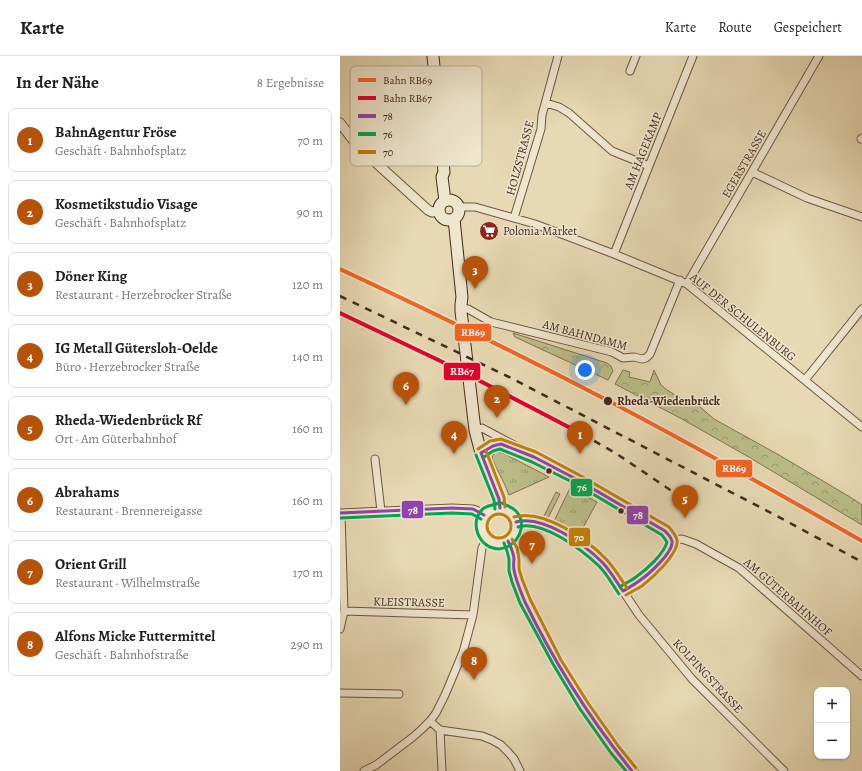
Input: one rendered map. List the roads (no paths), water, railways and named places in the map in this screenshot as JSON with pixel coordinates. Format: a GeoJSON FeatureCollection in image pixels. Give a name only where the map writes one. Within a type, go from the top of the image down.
{"type":"FeatureCollection","features":[{"type":"Feature","properties":{"kind":"main road"},"geometry":{"type":"LineString","coordinates":[[433,56],[434,66]]}},
{"type":"Feature","properties":{"kind":"main road"},"geometry":{"type":"LineString","coordinates":[[443,166],[444,172],[448,177],[449,205],[441,215],[444,218],[451,219],[457,216],[459,212],[449,205]]}},
{"type":"Feature","properties":{"kind":"main road"},"geometry":{"type":"LineString","coordinates":[[451,219],[456,297],[461,306],[475,430],[481,453],[499,499],[500,508]]}},
{"type":"Feature","properties":{"kind":"main road"},"geometry":{"type":"LineString","coordinates":[[500,508],[507,510],[513,515],[516,522],[516,527],[515,533],[508,541],[503,544],[497,544],[487,540],[481,530],[481,525],[484,516],[488,511],[500,508]]}},
{"type":"Feature","properties":{"kind":"main road"},"geometry":{"type":"LineString","coordinates":[[508,541],[512,549],[514,570],[522,594],[557,662],[584,706],[615,750],[632,771]]}},
{"type":"Feature","properties":{"kind":"street","name":"HOLZSTRASSE"},"geometry":{"type":"LineString","coordinates":[[514,218],[541,129],[542,116],[558,56]]}},
{"type":"Feature","properties":{"kind":"street"},"geometry":{"type":"LineString","coordinates":[[630,70],[636,56]]}},
{"type":"Feature","properties":{"kind":"street","name":"AM HAGEKAMP"},"geometry":{"type":"LineString","coordinates":[[614,254],[693,56]]}},
{"type":"Feature","properties":{"kind":"street","name":"EGERSTRASSE"},"geometry":{"type":"LineString","coordinates":[[683,282],[752,172],[819,56]]}},
{"type":"Feature","properties":{"kind":"street"},"geometry":{"type":"LineString","coordinates":[[546,103],[559,106],[569,113],[612,151],[649,166]]}},
{"type":"Feature","properties":{"kind":"street"},"geometry":{"type":"LineString","coordinates":[[340,123],[350,136]]}},
{"type":"Feature","properties":{"kind":"street"},"geometry":{"type":"LineString","coordinates":[[380,166],[428,210],[432,212],[449,205]]}},
{"type":"Feature","properties":{"kind":"street"},"geometry":{"type":"LineString","coordinates":[[752,172],[807,198],[862,218]]}},
{"type":"Feature","properties":{"kind":"street","name":"AUF DER SCHULENBURG"},"geometry":{"type":"LineString","coordinates":[[449,205],[475,207],[548,229],[683,282],[862,427]]}},
{"type":"Feature","properties":{"kind":"street","name":"AM BAHNDAMM"},"geometry":{"type":"LineString","coordinates":[[461,306],[468,308],[491,322],[612,352],[623,358],[634,357],[642,359],[646,358],[650,354],[683,282]]}},
{"type":"Feature","properties":{"kind":"street"},"geometry":{"type":"LineString","coordinates":[[805,380],[862,309]]}},
{"type":"Feature","properties":{"kind":"street"},"geometry":{"type":"LineString","coordinates":[[475,430],[482,428],[514,445],[593,488],[670,535],[672,540],[671,550],[638,583],[623,591]]}},
{"type":"Feature","properties":{"kind":"street"},"geometry":{"type":"LineString","coordinates":[[481,453],[490,446],[501,444],[534,457]]}},
{"type":"Feature","properties":{"kind":"street"},"geometry":{"type":"LineString","coordinates":[[375,459],[381,511]]}},
{"type":"Feature","properties":{"kind":"street"},"geometry":{"type":"LineString","coordinates":[[340,629],[344,611],[340,513],[452,508],[473,509],[484,516]]}},
{"type":"Feature","properties":{"kind":"street","name":"KOLPINGSTRASSE"},"geometry":{"type":"LineString","coordinates":[[516,522],[526,520],[548,526],[562,532],[596,556],[609,570],[639,615],[692,679],[784,771]]}},
{"type":"Feature","properties":{"kind":"street","name":"AM GÜTERBAHNHOF"},"geometry":{"type":"LineString","coordinates":[[672,540],[682,539],[696,544],[739,568],[862,676]]}},
{"type":"Feature","properties":{"kind":"street"},"geometry":{"type":"LineString","coordinates":[[364,771],[376,764],[412,737],[430,721],[436,713],[455,674],[463,652],[473,614],[482,548],[487,540]]}},
{"type":"Feature","properties":{"kind":"street","name":"KLEISTRASSE"},"geometry":{"type":"LineString","coordinates":[[344,611],[473,614]]}},
{"type":"Feature","properties":{"kind":"street"},"geometry":{"type":"LineString","coordinates":[[340,693],[399,694]]}},
{"type":"Feature","properties":{"kind":"street"},"geometry":{"type":"LineString","coordinates":[[430,721],[440,730],[482,736],[492,740],[501,745],[508,752],[520,771]]}},
{"type":"Feature","properties":{"kind":"street"},"geometry":{"type":"LineString","coordinates":[[440,730],[442,771]]}},
{"type":"Feature","properties":{"kind":"railway"},"geometry":{"type":"LineString","coordinates":[[340,296],[509,377],[777,516],[862,562]]}},
{"type":"Feature","properties":{"kind":"railway"},"geometry":{"type":"LineString","coordinates":[[582,434],[617,454],[685,500]]}},
{"type":"Feature","properties":{"kind":"rail line","name":"RB69"},"geometry":{"type":"LineString","coordinates":[[340,269],[472,332],[636,415],[862,541]]}},
{"type":"Feature","properties":{"kind":"rail line","name":"RB67"},"geometry":{"type":"LineString","coordinates":[[340,313],[455,368],[582,434]]}},
{"type":"Feature","properties":{"kind":"place","name":"Polonia Market"},"geometry":{"type":"Point","coordinates":[489,231]}},
{"type":"Feature","properties":{"kind":"place","name":"Döner King"},"geometry":{"type":"Point","coordinates":[475,289]}},
{"type":"Feature","properties":{"kind":"place","name":"Rheda-Wiedenbrück"},"geometry":{"type":"Point","coordinates":[608,401]}},
{"type":"Feature","properties":{"kind":"place","name":"Abrahams"},"geometry":{"type":"Point","coordinates":[406,405]}},
{"type":"Feature","properties":{"kind":"place","name":"Kosmetikstudio Visage"},"geometry":{"type":"Point","coordinates":[497,418]}},
{"type":"Feature","properties":{"kind":"place","name":"IG Metall Gütersloh-Oelde"},"geometry":{"type":"Point","coordinates":[454,454]}},
{"type":"Feature","properties":{"kind":"place","name":"BahnAgentur Fröse"},"geometry":{"type":"Point","coordinates":[580,454]}},
{"type":"Feature","properties":{"kind":"place","name":"Rheda-Wiedenbrück Rf"},"geometry":{"type":"Point","coordinates":[685,518]}},
{"type":"Feature","properties":{"kind":"place","name":"Orient Grill"},"geometry":{"type":"Point","coordinates":[532,564]}},
{"type":"Feature","properties":{"kind":"place","name":"Alfons Micke Futtermittel"},"geometry":{"type":"Point","coordinates":[474,680]}}]}
